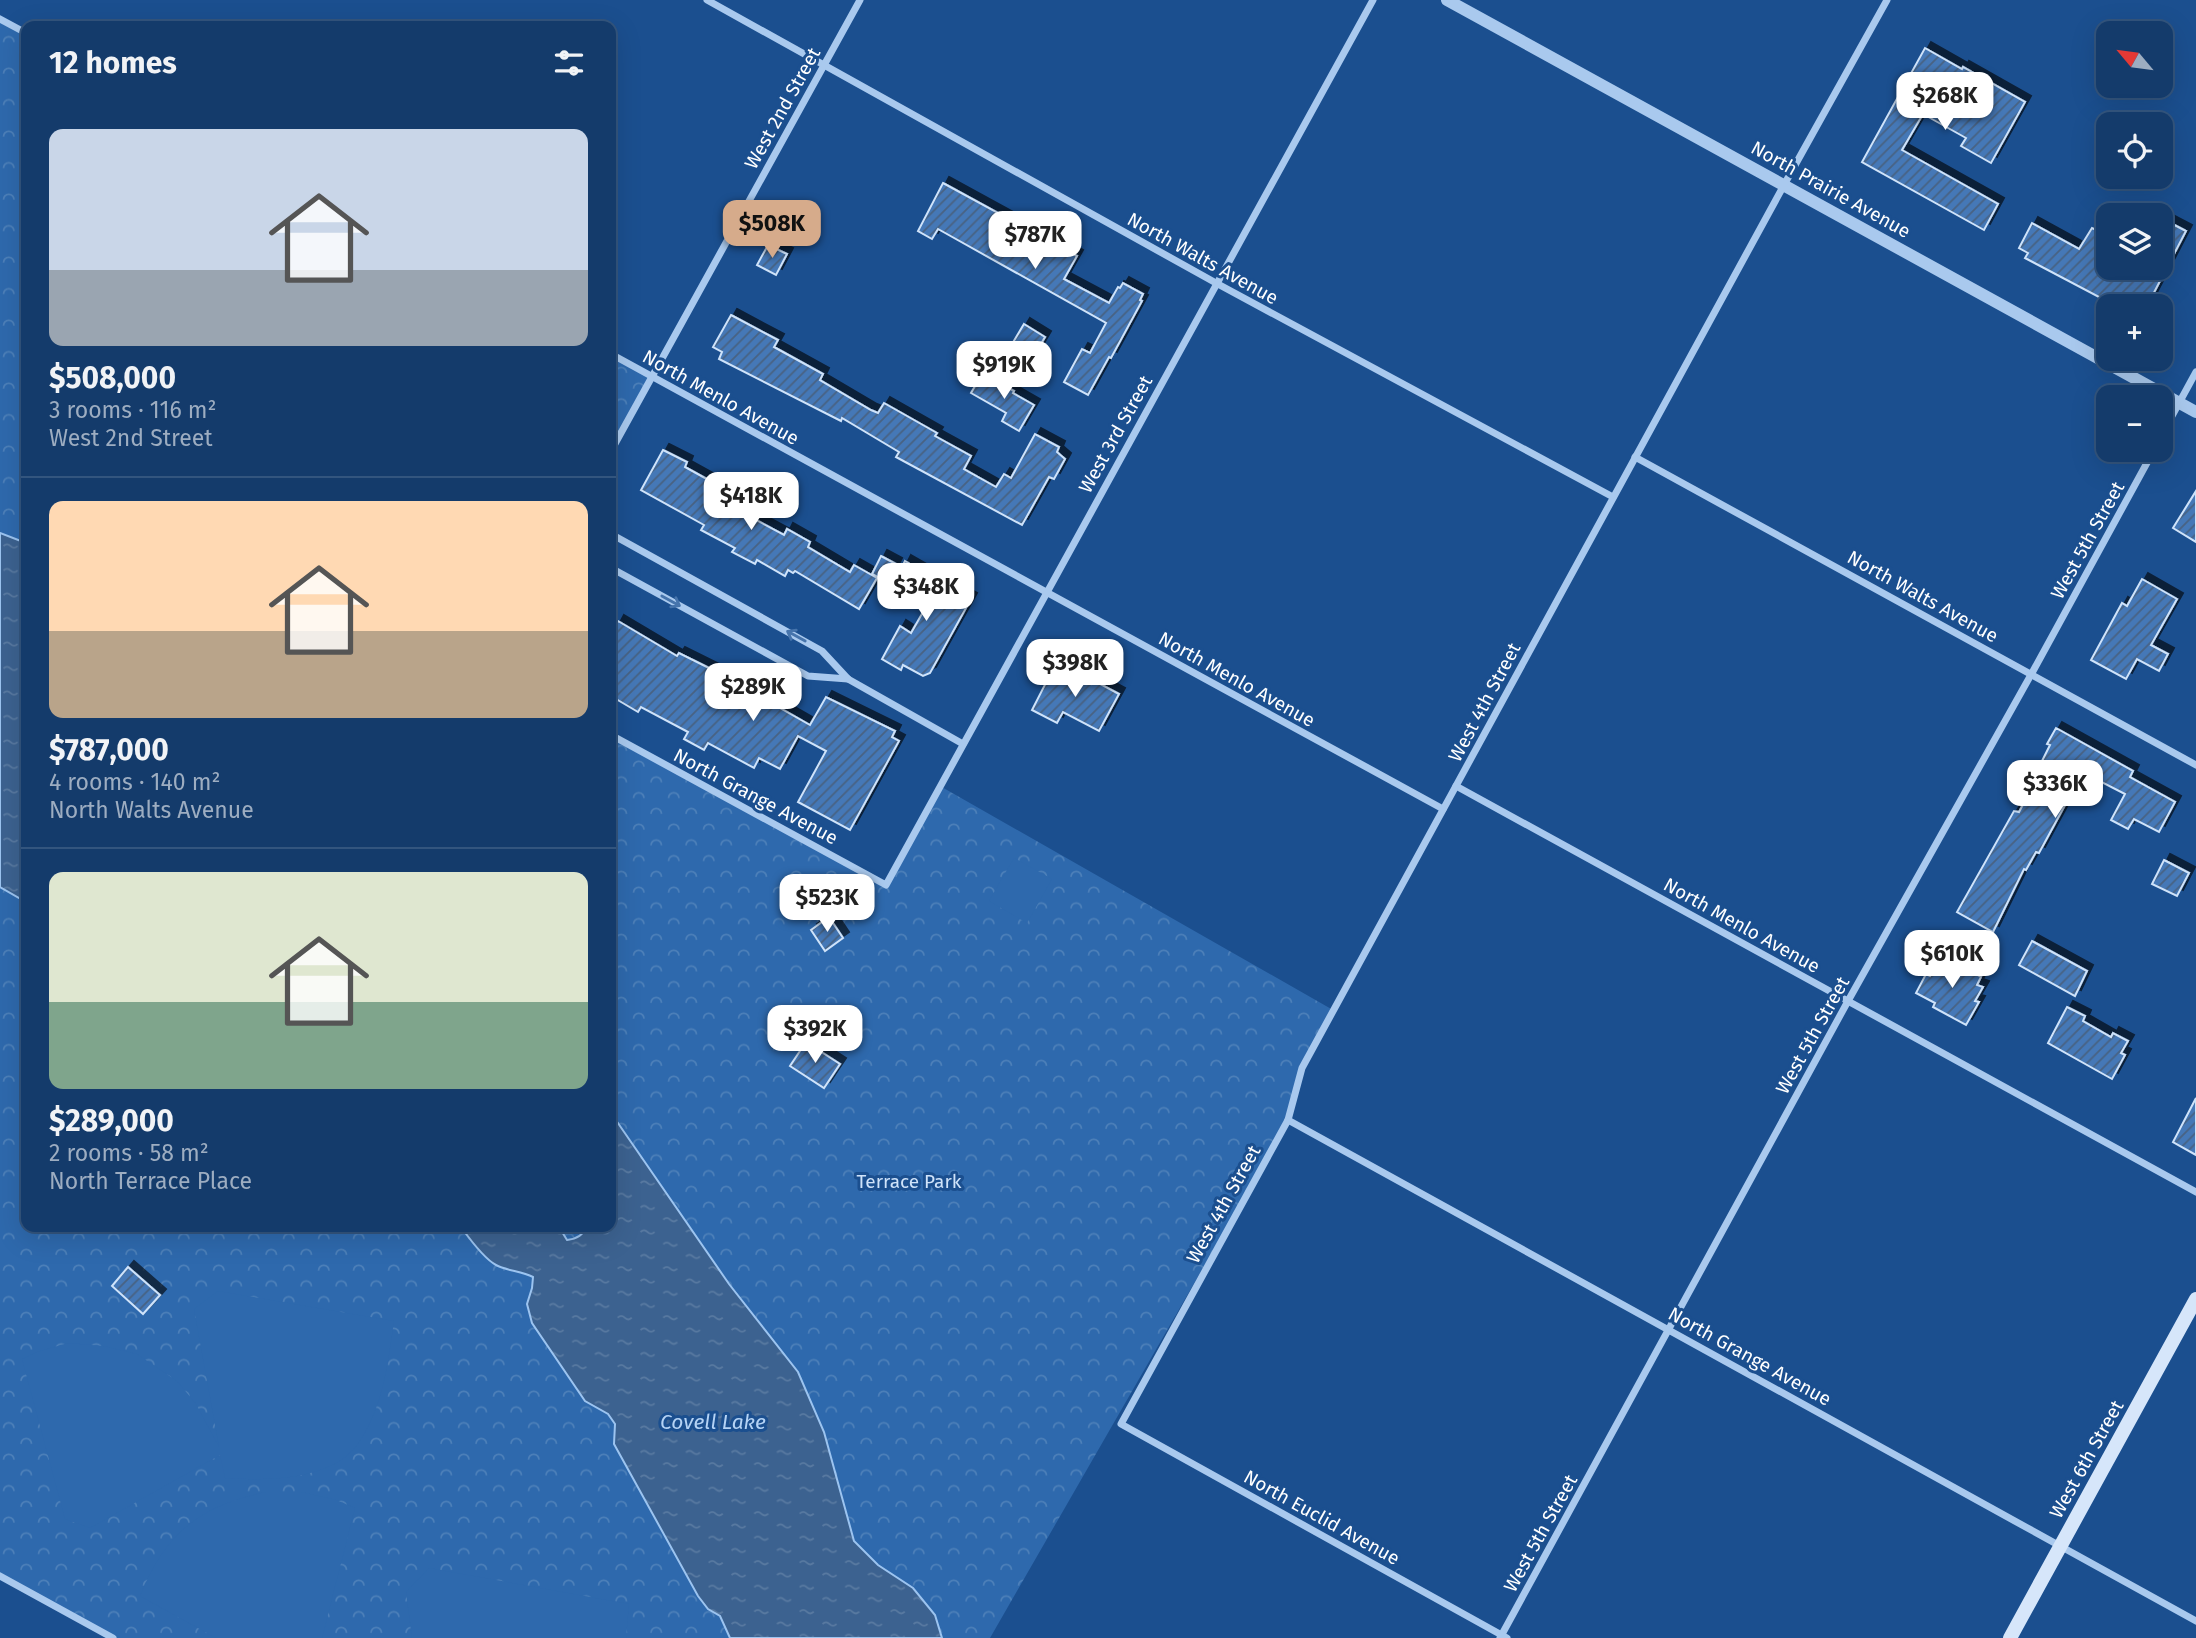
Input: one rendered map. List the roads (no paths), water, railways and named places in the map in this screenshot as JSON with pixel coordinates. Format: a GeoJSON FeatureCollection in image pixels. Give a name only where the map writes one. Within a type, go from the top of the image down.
{"type":"FeatureCollection","features":[{"type":"Feature","properties":{"kind":"main road","name":"West 6th Street"},"geometry":{"type":"LineString","coordinates":[[2010,1638],[2196,1299]]}},
{"type":"Feature","properties":{"kind":"street","name":"North Walts Avenue"},"geometry":{"type":"LineString","coordinates":[[707,0],[1216,283],[1613,497]]}},
{"type":"Feature","properties":{"kind":"street","name":"West 2nd Street"},"geometry":{"type":"LineString","coordinates":[[616,442],[860,0]]}},
{"type":"Feature","properties":{"kind":"street","name":"West 3rd Street"},"geometry":{"type":"LineString","coordinates":[[886,885],[1373,0]]}},
{"type":"Feature","properties":{"kind":"street","name":"North Prairie Avenue"},"geometry":{"type":"LineString","coordinates":[[1447,0],[2196,412]]}},
{"type":"Feature","properties":{"kind":"street","name":"West 4th Street"},"geometry":{"type":"LineString","coordinates":[[1121,1424],[1288,1120],[1302,1068],[1887,0]]}},
{"type":"Feature","properties":{"kind":"street"},"geometry":{"type":"LineString","coordinates":[[0,19],[21,30]]}},
{"type":"Feature","properties":{"kind":"street","name":"North Menlo Avenue"},"geometry":{"type":"LineString","coordinates":[[616,357],[1443,809]]}},
{"type":"Feature","properties":{"kind":"street"},"geometry":{"type":"LineString","coordinates":[[2173,413],[2196,372]]}},
{"type":"Feature","properties":{"kind":"street","name":"North Walts Avenue"},"geometry":{"type":"LineString","coordinates":[[1635,457],[2196,765]]}},
{"type":"Feature","properties":{"kind":"street","name":"West 5th Street"},"geometry":{"type":"LineString","coordinates":[[1503,1637],[1848,1001],[2147,462]]}},
{"type":"Feature","properties":{"kind":"street"},"geometry":{"type":"LineString","coordinates":[[616,537],[822,651],[848,679],[963,744]]}},
{"type":"Feature","properties":{"kind":"street"},"geometry":{"type":"LineString","coordinates":[[616,571],[808,676],[848,679]]}},
{"type":"Feature","properties":{"kind":"street","name":"North Grange Avenue"},"geometry":{"type":"LineString","coordinates":[[616,738],[886,885]]}},
{"type":"Feature","properties":{"kind":"street","name":"North Menlo Avenue"},"geometry":{"type":"LineString","coordinates":[[1456,786],[2196,1192]]}},
{"type":"Feature","properties":{"kind":"street","name":"North Grange Avenue"},"geometry":{"type":"LineString","coordinates":[[1288,1120],[2196,1621]]}},
{"type":"Feature","properties":{"kind":"street","name":"North Euclid Avenue"},"geometry":{"type":"LineString","coordinates":[[1121,1424],[1503,1637]]}},
{"type":"Feature","properties":{"kind":"street"},"geometry":{"type":"LineString","coordinates":[[0,1576],[113,1638]]}},
{"type":"Feature","properties":{"kind":"water"},"geometry":{"type":"Polygon","coordinates":[[[0,533],[21,541],[21,899],[0,887],[0,533]]]}},
{"type":"Feature","properties":{"kind":"water","name":"Covell Lake"},"geometry":{"type":"Polygon","coordinates":[[[616,1120],[729,1284],[798,1372],[824,1432],[854,1541],[878,1565],[913,1588],[935,1615],[942,1638],[730,1638],[720,1616],[708,1609],[698,1596],[614,1444],[615,1424],[608,1414],[585,1401],[532,1323],[527,1304],[533,1277],[491,1262],[465,1232],[562,1232],[567,1240],[583,1233],[616,1232],[616,1120]]]}},
{"type":"Feature","properties":{"kind":"park label","name":"Terrace Park"},"geometry":{"type":"Point","coordinates":[909,1181]}}]}
